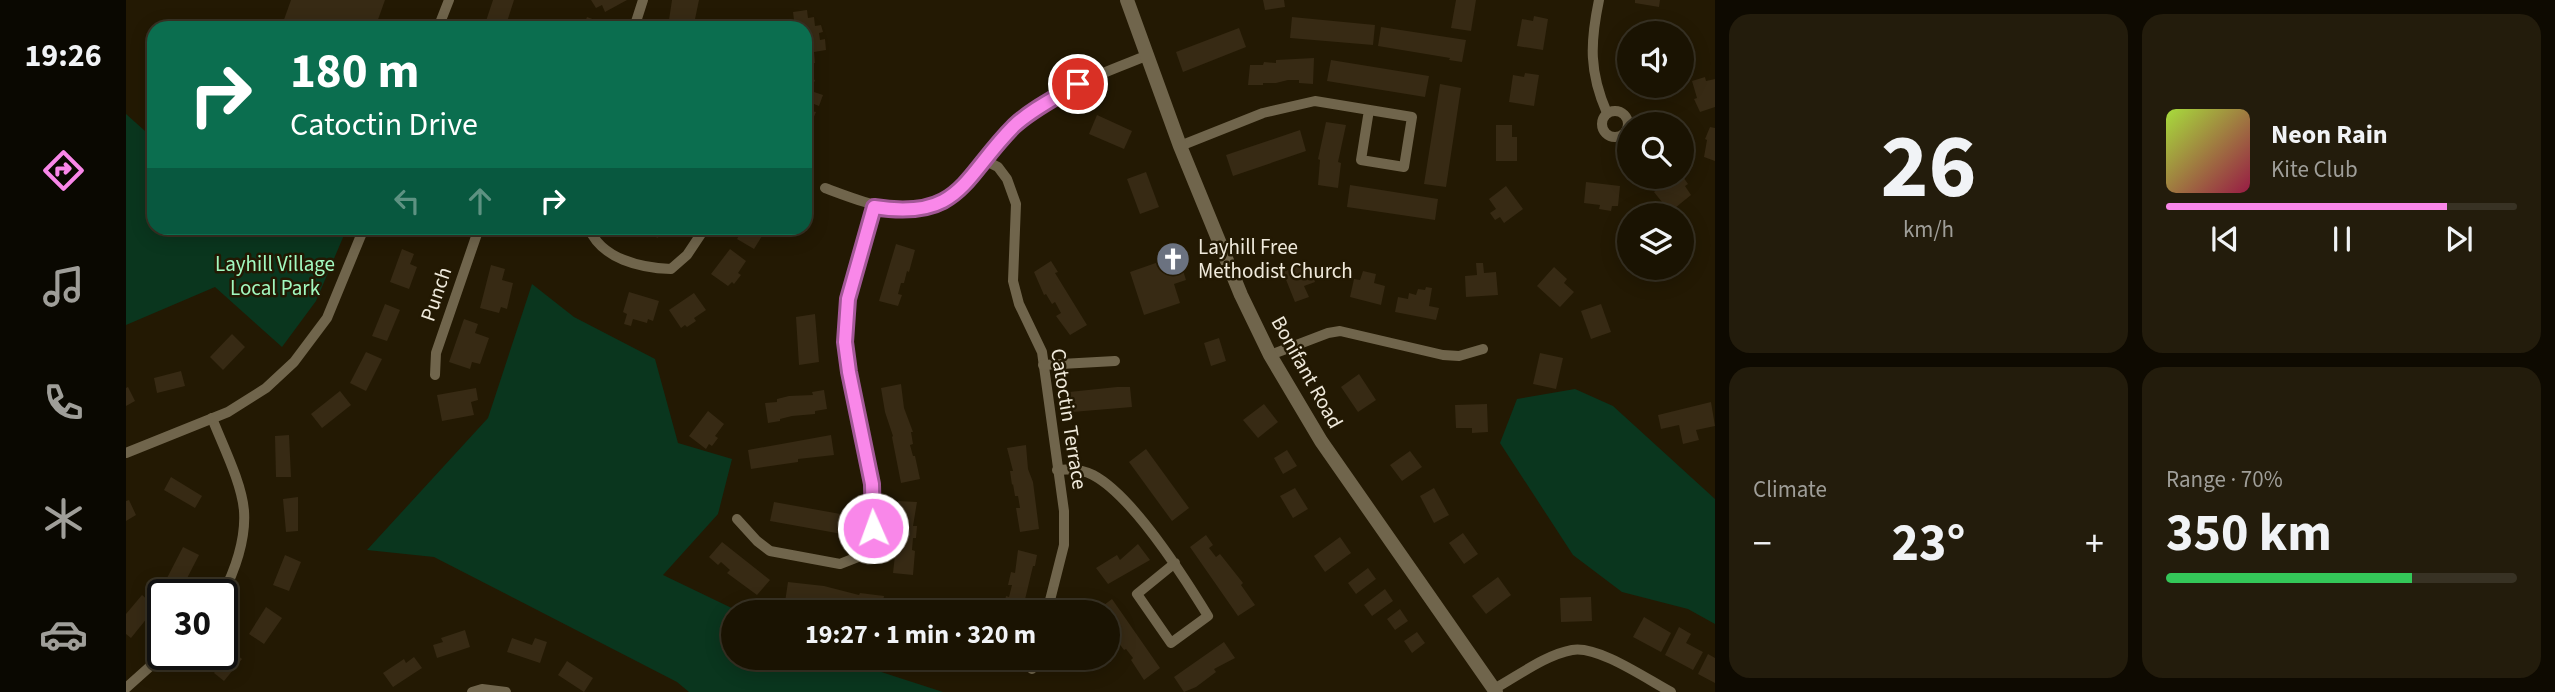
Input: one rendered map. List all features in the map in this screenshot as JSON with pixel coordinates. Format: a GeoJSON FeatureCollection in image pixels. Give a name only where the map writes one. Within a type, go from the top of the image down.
{"type":"FeatureCollection","features":[{"type":"Feature","properties":{"kind":"main road","name":"Bonifant Road"},"geometry":{"type":"LineString","coordinates":[[1126,0],[1180,146],[1241,295],[1270,355],[1321,441],[1495,691]]}},
{"type":"Feature","properties":{"kind":"street"},"geometry":{"type":"LineString","coordinates":[[441,21],[449,0]]}},
{"type":"Feature","properties":{"kind":"street"},"geometry":{"type":"LineString","coordinates":[[636,21],[643,0]]}},
{"type":"Feature","properties":{"kind":"street"},"geometry":{"type":"LineString","coordinates":[[1599,0],[1593,29],[1592,70],[1607,113]]}},
{"type":"Feature","properties":{"kind":"street"},"geometry":{"type":"LineString","coordinates":[[825,188],[874,207],[925,209],[949,199],[962,189],[1015,126],[1039,108],[1078,84],[1146,56]]}},
{"type":"Feature","properties":{"kind":"street"},"geometry":{"type":"LineString","coordinates":[[1180,146],[1263,113],[1315,101],[1412,117],[1404,167],[1361,160],[1369,110]]}},
{"type":"Feature","properties":{"kind":"street","name":"Catoctin Terrace"},"geometry":{"type":"LineString","coordinates":[[986,161],[998,167],[1007,178],[1016,204],[1013,282],[1019,304],[1042,352],[1064,511],[1065,545],[1050,600]]}},
{"type":"Feature","properties":{"kind":"street"},"geometry":{"type":"LineString","coordinates":[[737,519],[770,551],[840,564],[863,555],[873,528],[872,484],[845,342],[848,299],[874,207]]}},
{"type":"Feature","properties":{"kind":"street"},"geometry":{"type":"LineString","coordinates":[[126,453],[228,412],[266,388],[294,362],[327,318],[361,235]]}},
{"type":"Feature","properties":{"kind":"street","name":"Punch"},"geometry":{"type":"LineString","coordinates":[[435,375],[436,353],[477,235]]}},
{"type":"Feature","properties":{"kind":"street"},"geometry":{"type":"LineString","coordinates":[[593,235],[612,255],[646,268],[671,269],[687,255],[700,235]]}},
{"type":"Feature","properties":{"kind":"street"},"geometry":{"type":"LineString","coordinates":[[1270,355],[1340,331],[1443,355],[1459,356],[1483,349]]}},
{"type":"Feature","properties":{"kind":"street"},"geometry":{"type":"LineString","coordinates":[[1043,365],[1115,360]]}},
{"type":"Feature","properties":{"kind":"street"},"geometry":{"type":"LineString","coordinates":[[212,418],[232,467],[244,511],[240,547],[228,579]]}},
{"type":"Feature","properties":{"kind":"street"},"geometry":{"type":"LineString","coordinates":[[1057,470],[1075,469],[1094,475],[1133,511],[1175,563],[1209,616],[1171,643],[1137,594],[1175,563]]}},
{"type":"Feature","properties":{"kind":"street"},"geometry":{"type":"LineString","coordinates":[[1495,691],[1556,655],[1573,649],[1599,653],[1671,692]]}},
{"type":"Feature","properties":{"kind":"street"},"geometry":{"type":"LineString","coordinates":[[126,688],[147,669]]}},
{"type":"Feature","properties":{"kind":"street"},"geometry":{"type":"LineString","coordinates":[[472,692],[482,689],[506,692]]}},
{"type":"Feature","properties":{"kind":"green space","name":"Layhill Village Local Park"},"geometry":{"type":"Polygon","coordinates":[[[126,114],[147,133],[147,235],[344,235],[316,301],[282,347],[215,287],[126,325],[126,114]]]}},
{"type":"Feature","properties":{"kind":"green space"},"geometry":{"type":"Polygon","coordinates":[[[532,284],[574,317],[655,359],[678,443],[732,459],[718,514],[663,575],[721,603],[721,670],[875,670],[943,692],[689,692],[677,682],[434,557],[367,550],[488,418],[532,284]]]}},
{"type":"Feature","properties":{"kind":"green space"},"geometry":{"type":"Polygon","coordinates":[[[1575,389],[1613,406],[1715,499],[1715,624],[1688,609],[1622,592],[1573,555],[1500,443],[1517,399],[1575,389]]]}},
{"type":"Feature","properties":{"kind":"building"},"geometry":{"type":"Polygon","coordinates":[[[291,0],[385,0],[378,21],[284,21],[291,0]]]}},
{"type":"Feature","properties":{"kind":"building"},"geometry":{"type":"Polygon","coordinates":[[[493,0],[514,0],[507,21],[486,21],[493,0]]]}},
{"type":"Feature","properties":{"kind":"building"},"geometry":{"type":"Polygon","coordinates":[[[591,0],[627,0],[605,12],[602,5],[596,8],[591,0]]]}},
{"type":"Feature","properties":{"kind":"building"},"geometry":{"type":"Polygon","coordinates":[[[672,0],[699,0],[695,21],[669,20],[672,0]]]}},
{"type":"Feature","properties":{"kind":"building"},"geometry":{"type":"Polygon","coordinates":[[[1263,0],[1284,0],[1285,7],[1265,10],[1263,0]]]}},
{"type":"Feature","properties":{"kind":"building"},"geometry":{"type":"Polygon","coordinates":[[[1456,0],[1476,0],[1471,31],[1451,28],[1456,0]]]}},
{"type":"Feature","properties":{"kind":"building"},"geometry":{"type":"Polygon","coordinates":[[[1635,0],[1660,0],[1659,7],[1635,3],[1635,0]]]}},
{"type":"Feature","properties":{"kind":"building"},"geometry":{"type":"Polygon","coordinates":[[[807,10],[808,18],[814,17],[815,26],[821,25],[823,32],[819,33],[820,40],[825,39],[826,50],[814,52],[815,63],[812,64],[812,21],[794,21],[793,12],[807,10]]]}},
{"type":"Feature","properties":{"kind":"building"},"geometry":{"type":"Polygon","coordinates":[[[1534,16],[1548,19],[1543,50],[1517,46],[1522,19],[1533,21],[1534,16]]]}},
{"type":"Feature","properties":{"kind":"building"},"geometry":{"type":"Polygon","coordinates":[[[1292,17],[1375,25],[1373,45],[1290,38],[1292,17]]]}},
{"type":"Feature","properties":{"kind":"building"},"geometry":{"type":"Polygon","coordinates":[[[1381,27],[1466,40],[1462,62],[1378,46],[1381,27]]]}},
{"type":"Feature","properties":{"kind":"building"},"geometry":{"type":"Polygon","coordinates":[[[1239,28],[1246,47],[1183,72],[1176,52],[1239,28]]]}},
{"type":"Feature","properties":{"kind":"building"},"geometry":{"type":"Polygon","coordinates":[[[1314,58],[1313,84],[1288,80],[1248,85],[1250,65],[1276,63],[1276,60],[1314,58]]]}},
{"type":"Feature","properties":{"kind":"building"},"geometry":{"type":"Polygon","coordinates":[[[1331,60],[1429,76],[1425,97],[1327,81],[1331,60]]]}},
{"type":"Feature","properties":{"kind":"building"},"geometry":{"type":"Polygon","coordinates":[[[1525,73],[1539,75],[1534,106],[1509,102],[1513,75],[1524,77],[1525,73]]]}},
{"type":"Feature","properties":{"kind":"building"},"geometry":{"type":"Polygon","coordinates":[[[1705,77],[1706,81],[1715,79],[1715,107],[1700,112],[1694,99],[1697,98],[1694,80],[1705,77]]]}},
{"type":"Feature","properties":{"kind":"building"},"geometry":{"type":"Polygon","coordinates":[[[1440,84],[1461,88],[1446,187],[1424,184],[1440,84]]]}},
{"type":"Feature","properties":{"kind":"building"},"geometry":{"type":"Polygon","coordinates":[[[812,91],[823,95],[819,106],[814,104],[812,111],[812,91]]]}},
{"type":"Feature","properties":{"kind":"building"},"geometry":{"type":"Polygon","coordinates":[[[1097,115],[1132,131],[1124,149],[1089,134],[1097,115]]]}},
{"type":"Feature","properties":{"kind":"building"},"geometry":{"type":"Polygon","coordinates":[[[1326,122],[1346,125],[1338,162],[1341,163],[1338,188],[1318,185],[1318,159],[1326,122]]]}},
{"type":"Feature","properties":{"kind":"building"},"geometry":{"type":"Polygon","coordinates":[[[1496,125],[1512,125],[1512,137],[1517,137],[1517,161],[1496,161],[1496,125]]]}},
{"type":"Feature","properties":{"kind":"building"},"geometry":{"type":"Polygon","coordinates":[[[1710,127],[1715,128],[1715,161],[1704,157],[1705,139],[1710,127]]]}},
{"type":"Feature","properties":{"kind":"building"},"geometry":{"type":"Polygon","coordinates":[[[1300,130],[1306,151],[1233,176],[1226,155],[1300,130]]]}},
{"type":"Feature","properties":{"kind":"building"},"geometry":{"type":"Polygon","coordinates":[[[1146,172],[1159,207],[1140,214],[1127,179],[1146,172]]]}},
{"type":"Feature","properties":{"kind":"building"},"geometry":{"type":"Polygon","coordinates":[[[1586,182],[1617,186],[1617,189],[1620,189],[1618,203],[1617,206],[1612,206],[1611,211],[1599,209],[1600,205],[1584,203],[1586,182]]]}},
{"type":"Feature","properties":{"kind":"building"},"geometry":{"type":"Polygon","coordinates":[[[1350,185],[1438,199],[1435,220],[1347,207],[1350,185]]]}},
{"type":"Feature","properties":{"kind":"building"},"geometry":{"type":"Polygon","coordinates":[[[1506,186],[1523,209],[1504,223],[1500,217],[1495,220],[1490,213],[1496,209],[1489,199],[1506,186]]]}},
{"type":"Feature","properties":{"kind":"building"},"geometry":{"type":"Polygon","coordinates":[[[1658,189],[1687,189],[1691,195],[1681,203],[1663,203],[1654,192],[1658,189]]]}},
{"type":"Feature","properties":{"kind":"building"},"geometry":{"type":"Polygon","coordinates":[[[740,235],[763,235],[754,249],[737,239],[740,235]]]}},
{"type":"Feature","properties":{"kind":"building"},"geometry":{"type":"Polygon","coordinates":[[[896,244],[915,250],[909,272],[907,271],[904,283],[901,283],[898,294],[902,295],[898,306],[879,301],[896,244]]]}},
{"type":"Feature","properties":{"kind":"building"},"geometry":{"type":"Polygon","coordinates":[[[402,249],[414,254],[410,264],[417,267],[409,289],[390,282],[402,249]]]}},
{"type":"Feature","properties":{"kind":"building"},"geometry":{"type":"Polygon","coordinates":[[[730,249],[746,261],[738,273],[741,275],[734,284],[732,282],[728,286],[711,274],[730,249]]]}},
{"type":"Feature","properties":{"kind":"building"},"geometry":{"type":"Polygon","coordinates":[[[1170,258],[1173,267],[1181,264],[1186,280],[1174,284],[1180,303],[1144,315],[1130,272],[1170,258]]]}},
{"type":"Feature","properties":{"kind":"building"},"geometry":{"type":"Polygon","coordinates":[[[1051,261],[1058,272],[1055,273],[1087,325],[1070,335],[1056,316],[1061,313],[1055,302],[1052,304],[1046,294],[1044,295],[1034,272],[1051,261]]]}},
{"type":"Feature","properties":{"kind":"building"},"geometry":{"type":"Polygon","coordinates":[[[1476,263],[1483,263],[1484,273],[1496,272],[1498,295],[1466,297],[1465,276],[1477,275],[1476,263]]]}},
{"type":"Feature","properties":{"kind":"building"},"geometry":{"type":"Polygon","coordinates":[[[491,265],[505,269],[502,280],[513,283],[507,309],[501,307],[499,313],[480,308],[491,265]]]}},
{"type":"Feature","properties":{"kind":"building"},"geometry":{"type":"Polygon","coordinates":[[[1301,265],[1303,270],[1309,267],[1315,282],[1304,286],[1309,297],[1295,302],[1283,272],[1301,265]]]}},
{"type":"Feature","properties":{"kind":"building"},"geometry":{"type":"Polygon","coordinates":[[[1554,267],[1567,279],[1564,283],[1574,292],[1560,307],[1537,286],[1554,267]]]}},
{"type":"Feature","properties":{"kind":"building"},"geometry":{"type":"Polygon","coordinates":[[[1363,271],[1376,274],[1374,283],[1385,286],[1381,305],[1350,297],[1354,279],[1360,280],[1363,271]]]}},
{"type":"Feature","properties":{"kind":"building"},"geometry":{"type":"Polygon","coordinates":[[[1426,287],[1432,288],[1429,306],[1439,308],[1436,320],[1395,312],[1398,297],[1408,299],[1409,293],[1416,295],[1418,289],[1425,290],[1426,287]]]}},
{"type":"Feature","properties":{"kind":"building"},"geometry":{"type":"Polygon","coordinates":[[[629,292],[659,301],[653,321],[648,319],[647,323],[633,319],[631,326],[624,324],[627,314],[623,312],[629,292]]]}},
{"type":"Feature","properties":{"kind":"building"},"geometry":{"type":"Polygon","coordinates":[[[694,293],[706,310],[694,318],[696,321],[681,328],[669,310],[694,293]]]}},
{"type":"Feature","properties":{"kind":"building"},"geometry":{"type":"Polygon","coordinates":[[[385,304],[400,310],[387,341],[372,336],[385,304]]]}},
{"type":"Feature","properties":{"kind":"building"},"geometry":{"type":"Polygon","coordinates":[[[1601,304],[1611,332],[1591,339],[1581,311],[1601,304]]]}},
{"type":"Feature","properties":{"kind":"building"},"geometry":{"type":"Polygon","coordinates":[[[815,314],[819,362],[799,365],[796,317],[815,314]]]}},
{"type":"Feature","properties":{"kind":"building"},"geometry":{"type":"Polygon","coordinates":[[[464,319],[478,324],[475,333],[489,338],[480,364],[472,362],[470,369],[449,362],[464,319]]]}},
{"type":"Feature","properties":{"kind":"building"},"geometry":{"type":"Polygon","coordinates":[[[232,334],[245,347],[223,370],[210,357],[232,334]]]}},
{"type":"Feature","properties":{"kind":"building"},"geometry":{"type":"Polygon","coordinates":[[[1219,338],[1226,361],[1211,366],[1204,343],[1219,338]]]}},
{"type":"Feature","properties":{"kind":"building"},"geometry":{"type":"Polygon","coordinates":[[[366,352],[382,359],[366,391],[350,383],[366,352]]]}},
{"type":"Feature","properties":{"kind":"building"},"geometry":{"type":"Polygon","coordinates":[[[1540,353],[1563,358],[1556,389],[1533,384],[1540,353]]]}},
{"type":"Feature","properties":{"kind":"building"},"geometry":{"type":"Polygon","coordinates":[[[181,371],[185,386],[157,393],[154,378],[181,371]]]}},
{"type":"Feature","properties":{"kind":"building"},"geometry":{"type":"Polygon","coordinates":[[[1359,374],[1376,400],[1358,412],[1341,387],[1359,374]]]}},
{"type":"Feature","properties":{"kind":"building"},"geometry":{"type":"Polygon","coordinates":[[[901,384],[904,408],[913,432],[913,444],[910,445],[920,479],[901,483],[881,388],[901,384]]]}},
{"type":"Feature","properties":{"kind":"building"},"geometry":{"type":"Polygon","coordinates":[[[128,387],[135,401],[126,406],[126,388],[128,387]]]}},
{"type":"Feature","properties":{"kind":"building"},"geometry":{"type":"Polygon","coordinates":[[[1130,387],[1132,407],[1072,412],[1069,392],[1130,387]]]}},
{"type":"Feature","properties":{"kind":"building"},"geometry":{"type":"Polygon","coordinates":[[[476,388],[478,400],[471,402],[474,415],[442,421],[437,395],[476,388]]]}},
{"type":"Feature","properties":{"kind":"building"},"geometry":{"type":"Polygon","coordinates":[[[824,390],[827,409],[768,423],[765,403],[777,402],[777,399],[789,396],[813,395],[812,392],[824,390]]]}},
{"type":"Feature","properties":{"kind":"building"},"geometry":{"type":"Polygon","coordinates":[[[340,391],[351,405],[322,428],[311,414],[340,391]]]}},
{"type":"Feature","properties":{"kind":"building"},"geometry":{"type":"Polygon","coordinates":[[[1711,402],[1715,426],[1696,430],[1699,440],[1683,444],[1679,425],[1661,429],[1658,415],[1711,402]]]}},
{"type":"Feature","properties":{"kind":"building"},"geometry":{"type":"Polygon","coordinates":[[[1264,404],[1278,422],[1258,438],[1243,420],[1264,404]]]}},
{"type":"Feature","properties":{"kind":"building"},"geometry":{"type":"Polygon","coordinates":[[[1487,404],[1488,432],[1472,433],[1472,428],[1456,428],[1455,405],[1487,404]]]}},
{"type":"Feature","properties":{"kind":"building"},"geometry":{"type":"Polygon","coordinates":[[[708,411],[724,424],[715,436],[718,438],[706,449],[689,436],[708,411]]]}},
{"type":"Feature","properties":{"kind":"building"},"geometry":{"type":"Polygon","coordinates":[[[289,435],[291,477],[276,477],[275,436],[289,435]]]}},
{"type":"Feature","properties":{"kind":"building"},"geometry":{"type":"Polygon","coordinates":[[[831,435],[834,455],[751,469],[748,450],[831,435]]]}},
{"type":"Feature","properties":{"kind":"building"},"geometry":{"type":"Polygon","coordinates":[[[1026,445],[1039,529],[1020,532],[1016,508],[1020,508],[1012,485],[1010,471],[1013,471],[1007,448],[1026,445]]]}},
{"type":"Feature","properties":{"kind":"building"},"geometry":{"type":"Polygon","coordinates":[[[1146,449],[1189,508],[1172,521],[1129,462],[1146,449]]]}},
{"type":"Feature","properties":{"kind":"building"},"geometry":{"type":"Polygon","coordinates":[[[1287,450],[1297,466],[1283,474],[1274,458],[1287,450]]]}},
{"type":"Feature","properties":{"kind":"building"},"geometry":{"type":"Polygon","coordinates":[[[1410,451],[1422,467],[1402,481],[1390,465],[1410,451]]]}},
{"type":"Feature","properties":{"kind":"building"},"geometry":{"type":"Polygon","coordinates":[[[171,477],[202,496],[195,508],[164,490],[171,477]]]}},
{"type":"Feature","properties":{"kind":"building"},"geometry":{"type":"Polygon","coordinates":[[[1295,488],[1308,509],[1293,518],[1280,496],[1295,488]]]}},
{"type":"Feature","properties":{"kind":"building"},"geometry":{"type":"Polygon","coordinates":[[[1434,488],[1449,515],[1434,523],[1420,496],[1434,488]]]}},
{"type":"Feature","properties":{"kind":"building"},"geometry":{"type":"Polygon","coordinates":[[[298,497],[298,531],[286,532],[283,499],[298,497]]]}},
{"type":"Feature","properties":{"kind":"building"},"geometry":{"type":"Polygon","coordinates":[[[129,500],[136,515],[126,521],[126,501],[129,500]]]}},
{"type":"Feature","properties":{"kind":"building"},"geometry":{"type":"Polygon","coordinates":[[[898,501],[917,502],[913,526],[917,526],[912,550],[915,551],[913,575],[893,573],[898,501]]]}},
{"type":"Feature","properties":{"kind":"building"},"geometry":{"type":"Polygon","coordinates":[[[774,502],[846,515],[842,534],[770,521],[774,502]]]}},
{"type":"Feature","properties":{"kind":"building"},"geometry":{"type":"Polygon","coordinates":[[[1463,533],[1478,554],[1464,564],[1449,543],[1463,533]]]}},
{"type":"Feature","properties":{"kind":"building"},"geometry":{"type":"Polygon","coordinates":[[[1206,535],[1213,545],[1209,548],[1216,557],[1220,554],[1243,583],[1241,585],[1255,605],[1238,616],[1190,547],[1206,535]]]}},
{"type":"Feature","properties":{"kind":"building"},"geometry":{"type":"Polygon","coordinates":[[[1340,537],[1351,553],[1325,572],[1314,556],[1340,537]]]}},
{"type":"Feature","properties":{"kind":"building"},"geometry":{"type":"Polygon","coordinates":[[[722,542],[770,580],[757,595],[727,573],[730,570],[721,562],[718,565],[709,557],[722,542]]]}},
{"type":"Feature","properties":{"kind":"building"},"geometry":{"type":"Polygon","coordinates":[[[1138,544],[1150,560],[1108,584],[1096,568],[1117,555],[1120,560],[1138,544]]]}},
{"type":"Feature","properties":{"kind":"building"},"geometry":{"type":"Polygon","coordinates":[[[183,547],[199,555],[187,579],[167,579],[183,547]]]}},
{"type":"Feature","properties":{"kind":"building"},"geometry":{"type":"Polygon","coordinates":[[[1018,550],[1037,555],[1025,600],[1005,600],[1006,596],[1009,597],[1012,585],[1008,585],[1011,572],[1015,573],[1018,550]]]}},
{"type":"Feature","properties":{"kind":"building"},"geometry":{"type":"Polygon","coordinates":[[[285,555],[301,562],[289,591],[273,585],[285,555]]]}},
{"type":"Feature","properties":{"kind":"building"},"geometry":{"type":"Polygon","coordinates":[[[1368,568],[1376,579],[1356,594],[1348,583],[1368,568]]]}},
{"type":"Feature","properties":{"kind":"building"},"geometry":{"type":"Polygon","coordinates":[[[1498,577],[1511,595],[1486,614],[1472,596],[1498,577]]]}},
{"type":"Feature","properties":{"kind":"building"},"geometry":{"type":"Polygon","coordinates":[[[788,582],[824,586],[859,595],[884,596],[883,600],[785,600],[788,582]]]}},
{"type":"Feature","properties":{"kind":"building"},"geometry":{"type":"Polygon","coordinates":[[[1385,589],[1393,601],[1372,616],[1364,605],[1385,589]]]}},
{"type":"Feature","properties":{"kind":"building"},"geometry":{"type":"Polygon","coordinates":[[[142,595],[147,599],[147,618],[131,638],[126,634],[126,614],[142,595]]]}},
{"type":"Feature","properties":{"kind":"building"},"geometry":{"type":"Polygon","coordinates":[[[1591,597],[1592,621],[1561,622],[1560,598],[1591,597]]]}},
{"type":"Feature","properties":{"kind":"building"},"geometry":{"type":"Polygon","coordinates":[[[266,607],[282,618],[264,644],[249,634],[266,607]]]}},
{"type":"Feature","properties":{"kind":"building"},"geometry":{"type":"Polygon","coordinates":[[[1400,609],[1408,621],[1395,630],[1387,619],[1400,609]]]}},
{"type":"Feature","properties":{"kind":"building"},"geometry":{"type":"Polygon","coordinates":[[[1120,610],[1160,668],[1144,680],[1131,660],[1133,658],[1120,645],[1120,610]]]}},
{"type":"Feature","properties":{"kind":"building"},"geometry":{"type":"Polygon","coordinates":[[[1644,617],[1671,633],[1661,652],[1633,637],[1644,617]]]}},
{"type":"Feature","properties":{"kind":"building"},"geometry":{"type":"Polygon","coordinates":[[[1679,627],[1691,634],[1686,643],[1703,652],[1693,670],[1665,655],[1679,627]]]}},
{"type":"Feature","properties":{"kind":"building"},"geometry":{"type":"Polygon","coordinates":[[[465,630],[470,647],[437,658],[433,645],[443,642],[441,638],[465,630]]]}},
{"type":"Feature","properties":{"kind":"building"},"geometry":{"type":"Polygon","coordinates":[[[1417,632],[1425,643],[1412,653],[1404,641],[1417,632]]]}},
{"type":"Feature","properties":{"kind":"building"},"geometry":{"type":"Polygon","coordinates":[[[512,638],[532,645],[535,638],[547,642],[540,663],[507,652],[512,638]]]}},
{"type":"Feature","properties":{"kind":"building"},"geometry":{"type":"Polygon","coordinates":[[[1224,642],[1235,658],[1214,669],[1216,672],[1196,687],[1184,692],[1174,677],[1224,642]]]}},
{"type":"Feature","properties":{"kind":"building"},"geometry":{"type":"Polygon","coordinates":[[[1708,654],[1715,658],[1715,683],[1698,674],[1708,654]]]}},
{"type":"Feature","properties":{"kind":"building"},"geometry":{"type":"Polygon","coordinates":[[[414,657],[422,668],[393,687],[383,673],[404,659],[406,663],[414,657]]]}},
{"type":"Feature","properties":{"kind":"building"},"geometry":{"type":"Polygon","coordinates":[[[567,661],[593,678],[584,692],[558,675],[567,661]]]}},
{"type":"Feature","properties":{"kind":"building"},"geometry":{"type":"Polygon","coordinates":[[[216,670],[233,670],[224,681],[214,673],[216,670]]]}},
{"type":"Feature","properties":{"kind":"place","name":"Layhill Free Methodist Church"},"geometry":{"type":"Point","coordinates":[1173,259]}},
{"type":"Feature","properties":{"kind":"route"},"geometry":{"type":"LineString","coordinates":[[873,528],[872,484],[845,342],[848,299],[874,207],[925,209],[949,199],[962,189],[1015,126],[1078,84]]}}]}
